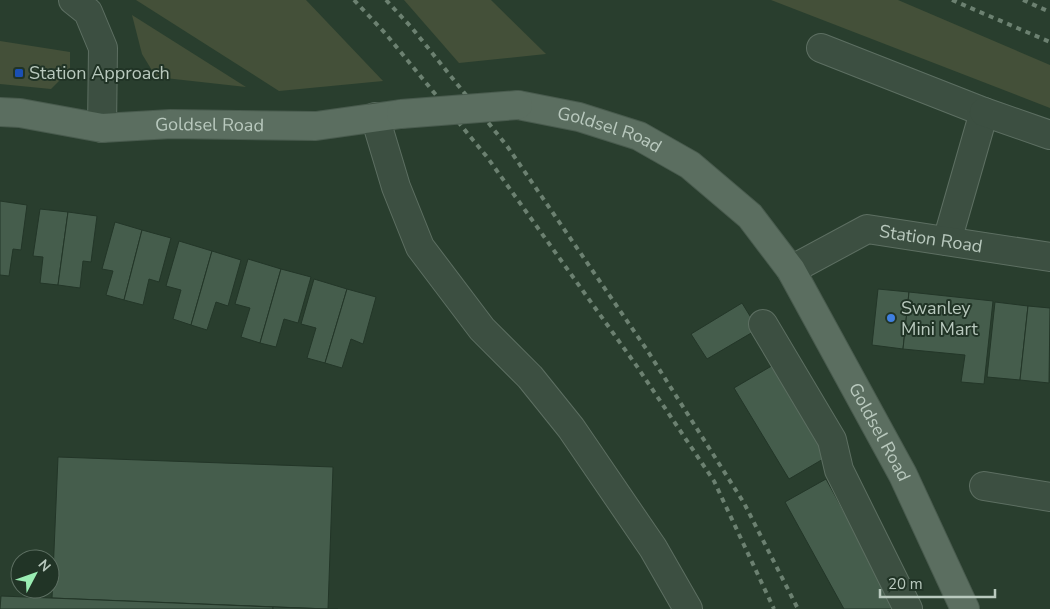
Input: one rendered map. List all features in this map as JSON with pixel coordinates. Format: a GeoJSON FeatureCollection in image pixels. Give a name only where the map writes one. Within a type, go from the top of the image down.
{"type":"FeatureCollection","features":[{"type":"Feature","properties":{"kind":"main road","name":"Goldsel Road"},"geometry":{"type":"LineString","coordinates":[[0,112],[20,113],[102,128],[171,124],[316,126],[388,116],[518,105],[579,117],[639,136],[690,165],[750,216],[791,270],[903,475],[965,609]]}},
{"type":"Feature","properties":{"kind":"street"},"geometry":{"type":"LineString","coordinates":[[73,0],[88,12],[103,48],[102,128]]}},
{"type":"Feature","properties":{"kind":"street"},"geometry":{"type":"LineString","coordinates":[[821,48],[984,112],[1050,135]]}},
{"type":"Feature","properties":{"kind":"street"},"geometry":{"type":"LineString","coordinates":[[947,241],[984,112]]}},
{"type":"Feature","properties":{"kind":"street"},"geometry":{"type":"LineString","coordinates":[[388,116],[396,187],[420,248],[482,329],[530,377],[571,428],[653,548],[688,609]]}},
{"type":"Feature","properties":{"kind":"street","name":"Station Road"},"geometry":{"type":"LineString","coordinates":[[791,270],[867,229],[1050,257]]}},
{"type":"Feature","properties":{"kind":"street"},"geometry":{"type":"LineString","coordinates":[[763,324],[832,440],[840,470],[908,609]]}},
{"type":"Feature","properties":{"kind":"street"},"geometry":{"type":"LineString","coordinates":[[984,486],[1050,497]]}},
{"type":"Feature","properties":{"kind":"green space"},"geometry":{"type":"Polygon","coordinates":[[[136,0],[306,0],[383,81],[279,91],[136,0]]]}},
{"type":"Feature","properties":{"kind":"green space"},"geometry":{"type":"Polygon","coordinates":[[[404,0],[491,0],[546,54],[459,63],[404,0]]]}},
{"type":"Feature","properties":{"kind":"green space"},"geometry":{"type":"Polygon","coordinates":[[[771,0],[898,0],[1050,65],[1050,108],[771,0]]]}},
{"type":"Feature","properties":{"kind":"green space"},"geometry":{"type":"Polygon","coordinates":[[[132,15],[246,87],[156,77],[142,54],[132,15]]]}},
{"type":"Feature","properties":{"kind":"green space"},"geometry":{"type":"Polygon","coordinates":[[[0,41],[70,52],[70,70],[51,89],[0,84],[0,41]]]}},
{"type":"Feature","properties":{"kind":"building"},"geometry":{"type":"Polygon","coordinates":[[[0,201],[27,205],[21,250],[13,249],[9,276],[0,275],[0,201]]]}},
{"type":"Feature","properties":{"kind":"building"},"geometry":{"type":"Polygon","coordinates":[[[40,209],[68,212],[58,285],[40,283],[43,257],[33,256],[40,209]]]}},
{"type":"Feature","properties":{"kind":"building"},"geometry":{"type":"Polygon","coordinates":[[[68,212],[97,216],[91,262],[83,261],[80,288],[58,285],[68,212]]]}},
{"type":"Feature","properties":{"kind":"building"},"geometry":{"type":"Polygon","coordinates":[[[115,222],[142,230],[124,300],[106,295],[113,271],[102,269],[115,222]]]}},
{"type":"Feature","properties":{"kind":"building"},"geometry":{"type":"Polygon","coordinates":[[[142,230],[171,238],[159,282],[149,279],[143,305],[124,300],[142,230]]]}},
{"type":"Feature","properties":{"kind":"building"},"geometry":{"type":"Polygon","coordinates":[[[179,241],[212,251],[191,325],[173,319],[181,290],[166,286],[179,241]]]}},
{"type":"Feature","properties":{"kind":"building"},"geometry":{"type":"Polygon","coordinates":[[[212,251],[241,260],[228,306],[216,302],[207,330],[191,325],[212,251]]]}},
{"type":"Feature","properties":{"kind":"building"},"geometry":{"type":"Polygon","coordinates":[[[248,259],[281,269],[260,343],[241,337],[250,308],[235,304],[248,259]]]}},
{"type":"Feature","properties":{"kind":"building"},"geometry":{"type":"Polygon","coordinates":[[[281,269],[311,277],[298,323],[284,319],[276,347],[260,343],[281,269]]]}},
{"type":"Feature","properties":{"kind":"building"},"geometry":{"type":"Polygon","coordinates":[[[314,279],[347,289],[325,363],[307,358],[316,328],[301,324],[314,279]]]}},
{"type":"Feature","properties":{"kind":"building"},"geometry":{"type":"Polygon","coordinates":[[[347,289],[376,297],[363,344],[351,339],[342,368],[325,363],[347,289]]]}},
{"type":"Feature","properties":{"kind":"building","name":"Swanley Mini Mart"},"geometry":{"type":"Polygon","coordinates":[[[878,289],[909,292],[903,349],[872,345],[878,289]]]}},
{"type":"Feature","properties":{"kind":"building"},"geometry":{"type":"Polygon","coordinates":[[[909,292],[993,301],[984,384],[961,382],[965,355],[903,349],[909,292]]]}},
{"type":"Feature","properties":{"kind":"building"},"geometry":{"type":"Polygon","coordinates":[[[995,302],[1028,306],[1020,380],[987,377],[995,302]]]}},
{"type":"Feature","properties":{"kind":"building"},"geometry":{"type":"Polygon","coordinates":[[[742,303],[758,329],[707,359],[691,334],[742,303]]]}},
{"type":"Feature","properties":{"kind":"building"},"geometry":{"type":"Polygon","coordinates":[[[1028,306],[1050,308],[1049,383],[1020,380],[1028,306]]]}},
{"type":"Feature","properties":{"kind":"building"},"geometry":{"type":"Polygon","coordinates":[[[775,364],[830,455],[789,479],[734,388],[775,364]]]}},
{"type":"Feature","properties":{"kind":"building"},"geometry":{"type":"Polygon","coordinates":[[[58,457],[333,467],[328,609],[60,598],[60,549],[54,549],[58,457]]]}},
{"type":"Feature","properties":{"kind":"building"},"geometry":{"type":"Polygon","coordinates":[[[826,479],[897,609],[844,609],[785,502],[826,479]]]}},
{"type":"Feature","properties":{"kind":"building"},"geometry":{"type":"Polygon","coordinates":[[[1,596],[10,596],[10,599],[60,598],[273,607],[273,609],[0,609],[1,596]]]}},
{"type":"Feature","properties":{"kind":"building"},"geometry":{"type":"Polygon","coordinates":[[[273,607],[328,609],[273,609],[273,607]]]}},
{"type":"Feature","properties":{"kind":"railway"},"geometry":{"type":"LineString","coordinates":[[354,0],[385,33],[487,157],[636,365],[714,481],[774,609]]}},
{"type":"Feature","properties":{"kind":"railway"},"geometry":{"type":"LineString","coordinates":[[386,0],[412,28],[507,146],[647,350],[744,503],[798,609]]}},
{"type":"Feature","properties":{"kind":"railway"},"geometry":{"type":"LineString","coordinates":[[952,0],[1050,42]]}},
{"type":"Feature","properties":{"kind":"railway"},"geometry":{"type":"LineString","coordinates":[[1023,0],[1050,12]]}},
{"type":"Feature","properties":{"kind":"place","name":"Station Approach"},"geometry":{"type":"Point","coordinates":[19,73]}},
{"type":"Feature","properties":{"kind":"place","name":"Swanley Mini Mart"},"geometry":{"type":"Point","coordinates":[891,318]}}]}
